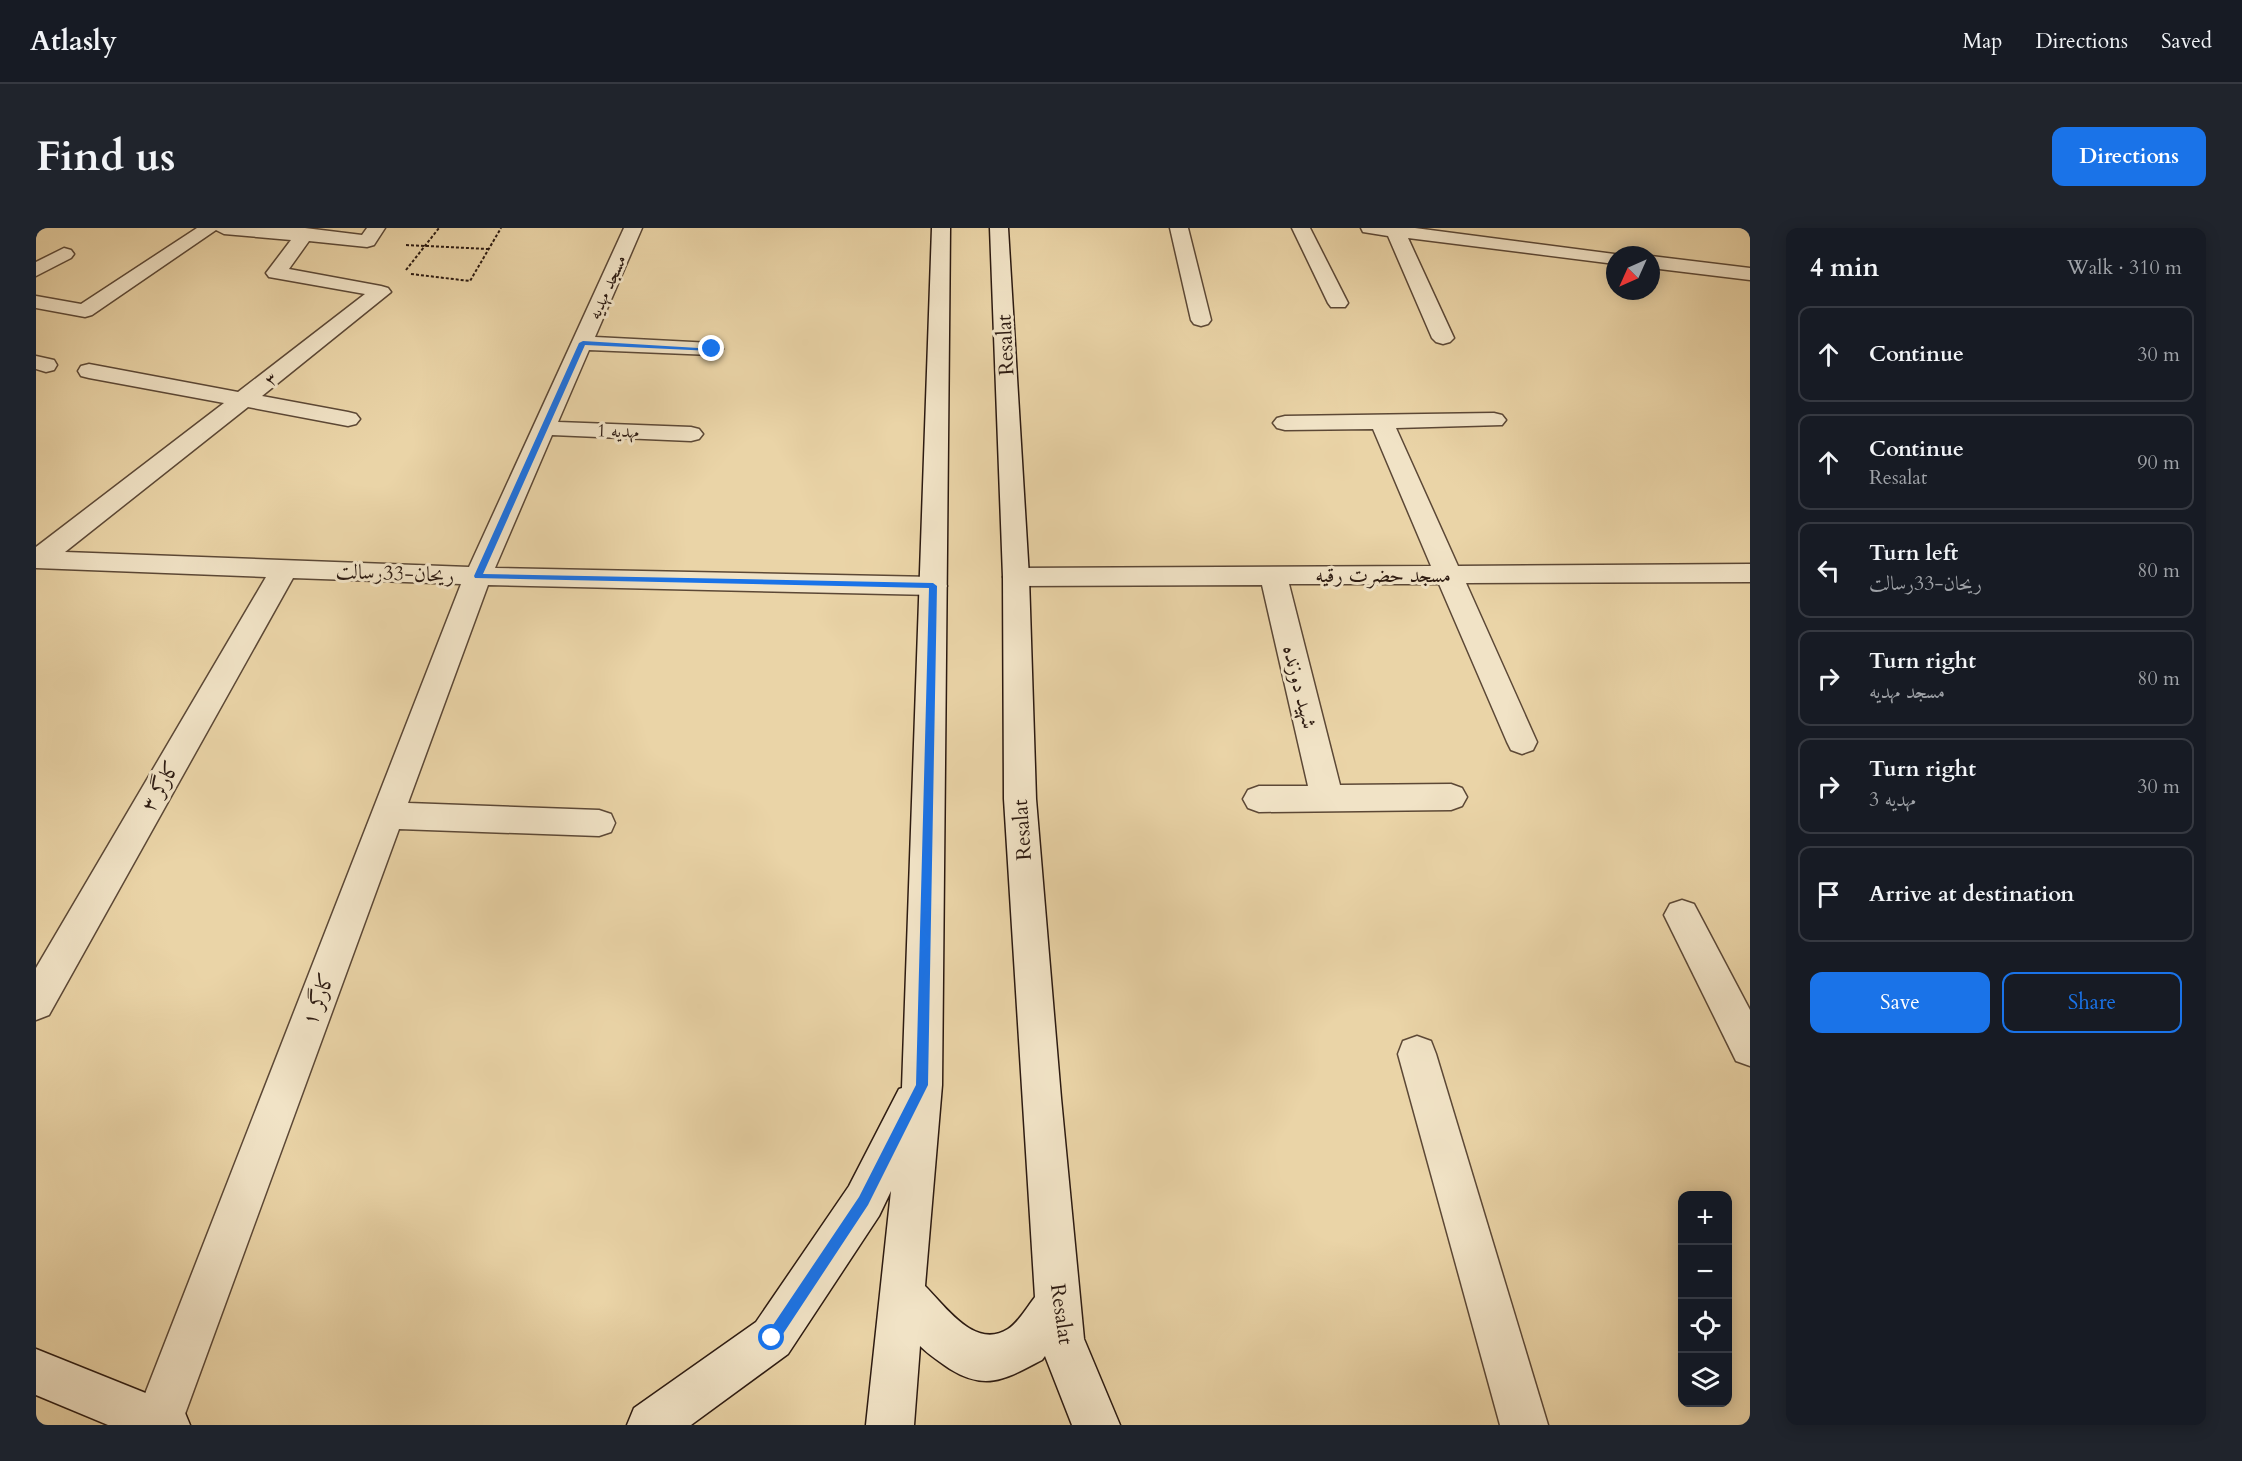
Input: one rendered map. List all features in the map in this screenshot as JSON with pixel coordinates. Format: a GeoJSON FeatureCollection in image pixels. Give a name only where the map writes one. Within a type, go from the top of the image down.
{"type":"FeatureCollection","features":[{"type":"Feature","properties":{"kind":"street"},"geometry":{"type":"LineString","coordinates":[[36,302],[85,311],[209,228]]}},
{"type":"Feature","properties":{"kind":"street"},"geometry":{"type":"LineString","coordinates":[[227,228],[305,234],[371,234]]}},
{"type":"Feature","properties":{"kind":"street","name":"مسجد مهدیه"},"geometry":{"type":"LineString","coordinates":[[478,576],[633,228]]}},
{"type":"Feature","properties":{"kind":"street"},"geometry":{"type":"LineString","coordinates":[[890,1425],[922,1085],[941,228]]}},
{"type":"Feature","properties":{"kind":"street","name":"Resalat"},"geometry":{"type":"LineString","coordinates":[[999,228],[1016,577],[1020,799],[1058,1304],[1061,1339],[1096,1425]]}},
{"type":"Feature","properties":{"kind":"street"},"geometry":{"type":"LineString","coordinates":[[1179,228],[1201,320]]}},
{"type":"Feature","properties":{"kind":"street"},"geometry":{"type":"LineString","coordinates":[[1301,228],[1338,303]]}},
{"type":"Feature","properties":{"kind":"street"},"geometry":{"type":"LineString","coordinates":[[1370,228],[1606,257]]}},
{"type":"Feature","properties":{"kind":"street"},"geometry":{"type":"LineString","coordinates":[[1395,231],[1443,338]]}},
{"type":"Feature","properties":{"kind":"street","name":"۳"},"geometry":{"type":"LineString","coordinates":[[36,560],[381,292],[336,282],[276,273],[305,234]]}},
{"type":"Feature","properties":{"kind":"street"},"geometry":{"type":"LineString","coordinates":[[36,270],[64,254]]}},
{"type":"Feature","properties":{"kind":"street"},"geometry":{"type":"LineString","coordinates":[[1660,263],[1750,274]]}},
{"type":"Feature","properties":{"kind":"street"},"geometry":{"type":"LineString","coordinates":[[583,343],[712,349]]}},
{"type":"Feature","properties":{"kind":"street"},"geometry":{"type":"LineString","coordinates":[[90,371],[348,419]]}},
{"type":"Feature","properties":{"kind":"street"},"geometry":{"type":"LineString","coordinates":[[1285,423],[1494,420]]}},
{"type":"Feature","properties":{"kind":"street"},"geometry":{"type":"LineString","coordinates":[[1381,421],[1522,742]]}},
{"type":"Feature","properties":{"kind":"street","name":"مهدیه 1"},"geometry":{"type":"LineString","coordinates":[[544,428],[691,434]]}},
{"type":"Feature","properties":{"kind":"street","name":"ریحان-33رسالت"},"geometry":{"type":"LineString","coordinates":[[36,560],[478,576],[933,586]]}},
{"type":"Feature","properties":{"kind":"street","name":"کارگر ۳"},"geometry":{"type":"LineString","coordinates":[[36,1003],[284,569]]}},
{"type":"Feature","properties":{"kind":"street","name":"مسجد حضرت رقیه"},"geometry":{"type":"LineString","coordinates":[[1016,577],[1750,573]]}},
{"type":"Feature","properties":{"kind":"street","name":"کارگر ۱"},"geometry":{"type":"LineString","coordinates":[[162,1423],[478,576]]}},
{"type":"Feature","properties":{"kind":"street","name":"شهید دوزنده"},"geometry":{"type":"LineString","coordinates":[[1273,576],[1327,798]]}},
{"type":"Feature","properties":{"kind":"street"},"geometry":{"type":"LineString","coordinates":[[1259,799],[1451,797]]}},
{"type":"Feature","properties":{"kind":"street"},"geometry":{"type":"LineString","coordinates":[[388,815],[599,823]]}},
{"type":"Feature","properties":{"kind":"street"},"geometry":{"type":"LineString","coordinates":[[1682,915],[1750,1048]]}},
{"type":"Feature","properties":{"kind":"street"},"geometry":{"type":"LineString","coordinates":[[1417,1054],[1524,1425]]}},
{"type":"Feature","properties":{"kind":"street"},"geometry":{"type":"LineString","coordinates":[[651,1425],[772,1338],[864,1201],[922,1085]]}},
{"type":"Feature","properties":{"kind":"street"},"geometry":{"type":"LineString","coordinates":[[903,1295],[944,1338],[977,1359],[1000,1357],[1026,1344],[1058,1304]]}},
{"type":"Feature","properties":{"kind":"street"},"geometry":{"type":"LineString","coordinates":[[36,1372],[162,1423]]}},
{"type":"Feature","properties":{"kind":"path"},"geometry":{"type":"LineString","coordinates":[[439,228],[404,273],[470,281],[501,228]]}},
{"type":"Feature","properties":{"kind":"path"},"geometry":{"type":"LineString","coordinates":[[371,234],[424,248],[489,249]]}},
{"type":"Feature","properties":{"kind":"route"},"geometry":{"type":"LineString","coordinates":[[712,349],[583,343],[478,576],[933,586],[922,1085],[864,1201],[772,1338]]}}]}
